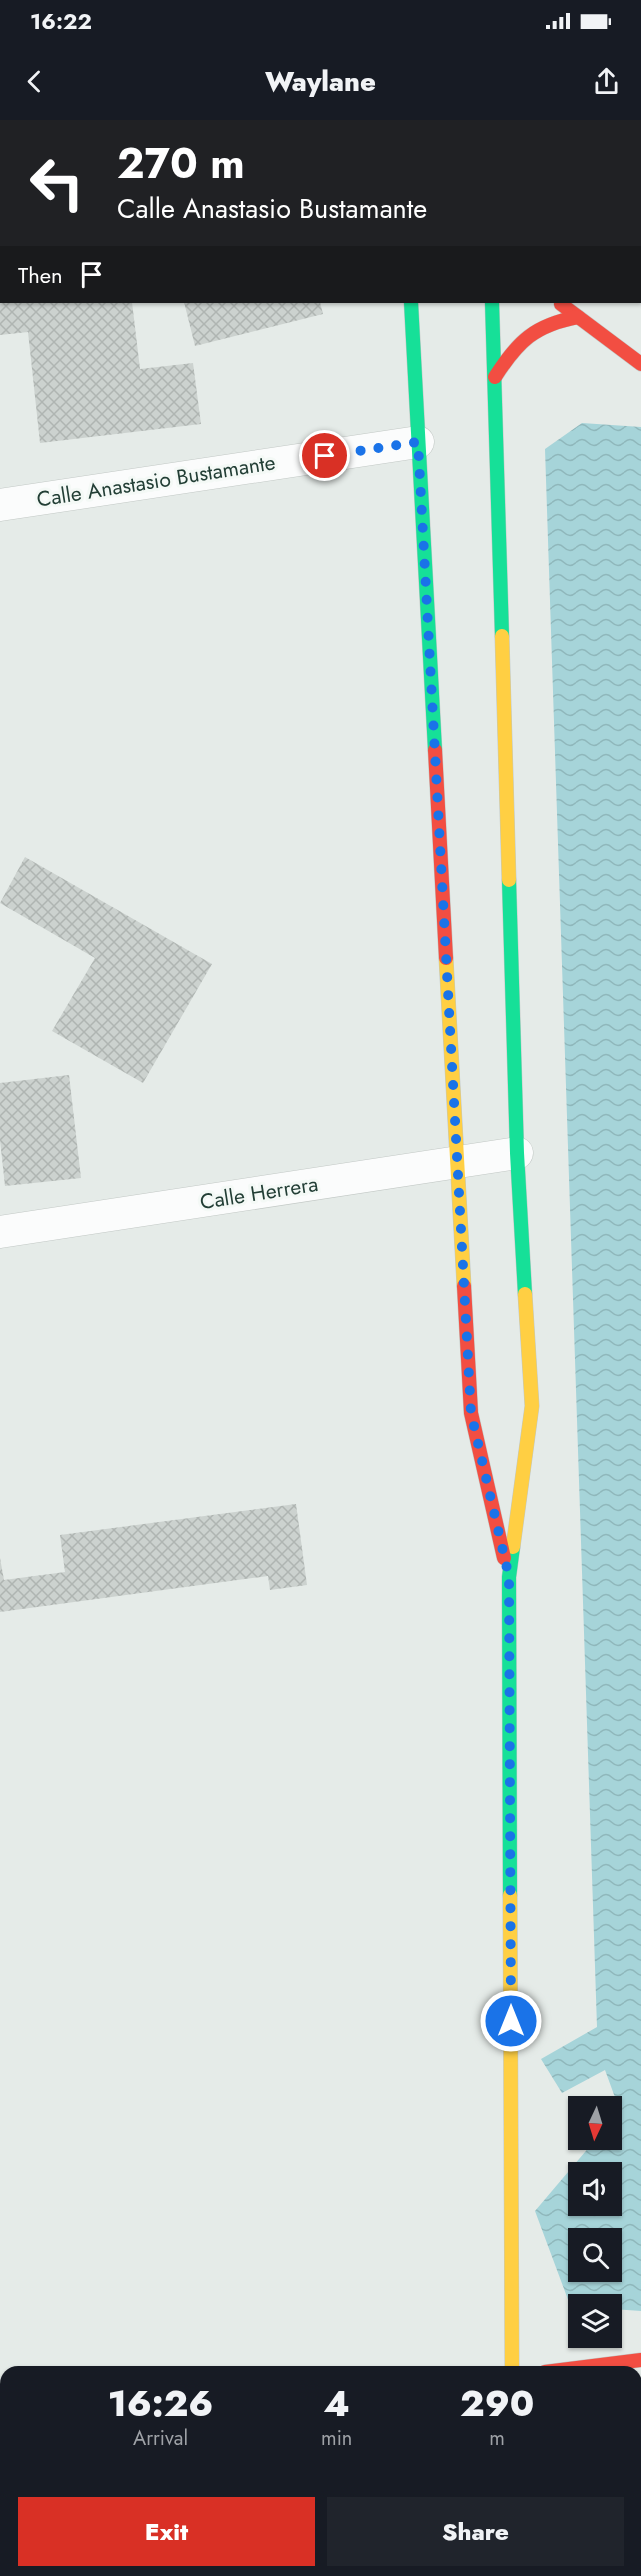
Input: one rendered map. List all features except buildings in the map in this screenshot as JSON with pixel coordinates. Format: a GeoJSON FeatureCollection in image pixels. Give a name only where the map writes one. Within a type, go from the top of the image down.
{"type":"FeatureCollection","features":[{"type":"Feature","properties":{"kind":"main road"},"geometry":{"type":"LineString","coordinates":[[411,303],[471,1413],[509,1577]]}},
{"type":"Feature","properties":{"kind":"main road"},"geometry":{"type":"LineString","coordinates":[[492,303],[517,1153],[532,1406],[509,1577],[512,2366]]}},
{"type":"Feature","properties":{"kind":"main road"},"geometry":{"type":"LineString","coordinates":[[558,303],[641,364]]}},
{"type":"Feature","properties":{"kind":"main road"},"geometry":{"type":"LineString","coordinates":[[495,377],[506,359],[523,340],[545,324],[578,317]]}},
{"type":"Feature","properties":{"kind":"main road"},"geometry":{"type":"LineString","coordinates":[[593,2366],[641,2360]]}},
{"type":"Feature","properties":{"kind":"street","name":"Calle Anastasio Bustamante"},"geometry":{"type":"LineString","coordinates":[[0,505],[418,442]]}},
{"type":"Feature","properties":{"kind":"street","name":"Calle Herrera"},"geometry":{"type":"LineString","coordinates":[[0,1232],[517,1153]]}},
{"type":"Feature","properties":{"kind":"water"},"geometry":{"type":"Polygon","coordinates":[[[582,423],[641,427],[641,2311],[622,2310],[622,2294],[568,2294],[568,2300],[535,2211],[568,2172],[568,2216],[622,2216],[622,2162],[577,2162],[587,2150],[622,2150],[622,2096],[615,2096],[605,2070],[562,2093],[541,2059],[597,2027],[545,449],[582,423]]]}},
{"type":"Feature","properties":{"kind":"traffic: fast"},"geometry":{"type":"LineString","coordinates":[[411,303],[435,750]]}},
{"type":"Feature","properties":{"kind":"traffic: fast"},"geometry":{"type":"LineString","coordinates":[[492,303],[502,636]]}},
{"type":"Feature","properties":{"kind":"traffic: fast"},"geometry":{"type":"LineString","coordinates":[[509,880],[517,1153],[525,1294]]}},
{"type":"Feature","properties":{"kind":"traffic: fast"},"geometry":{"type":"LineString","coordinates":[[510,1895],[509,1577],[513,1547]]}},
{"type":"Feature","properties":{"kind":"traffic: slow"},"geometry":{"type":"LineString","coordinates":[[502,636],[509,880]]}},
{"type":"Feature","properties":{"kind":"traffic: slow"},"geometry":{"type":"LineString","coordinates":[[446,958],[464,1286]]}},
{"type":"Feature","properties":{"kind":"traffic: slow"},"geometry":{"type":"LineString","coordinates":[[513,1547],[532,1406],[525,1294]]}},
{"type":"Feature","properties":{"kind":"traffic: slow"},"geometry":{"type":"LineString","coordinates":[[510,1895],[512,2366]]}},
{"type":"Feature","properties":{"kind":"traffic: jam"},"geometry":{"type":"LineString","coordinates":[[561,304],[641,364]]}},
{"type":"Feature","properties":{"kind":"traffic: jam"},"geometry":{"type":"LineString","coordinates":[[495,377],[520,344],[529,336],[550,325],[578,317]]}},
{"type":"Feature","properties":{"kind":"traffic: jam"},"geometry":{"type":"LineString","coordinates":[[435,750],[446,958]]}},
{"type":"Feature","properties":{"kind":"traffic: jam"},"geometry":{"type":"LineString","coordinates":[[464,1286],[471,1413],[504,1558]]}},
{"type":"Feature","properties":{"kind":"traffic: jam"},"geometry":{"type":"LineString","coordinates":[[593,2366],[641,2360]]}},
{"type":"Feature","properties":{"kind":"route"},"geometry":{"type":"LineString","coordinates":[[325,456],[418,442],[471,1413],[509,1577],[511,2021]]}}]}
